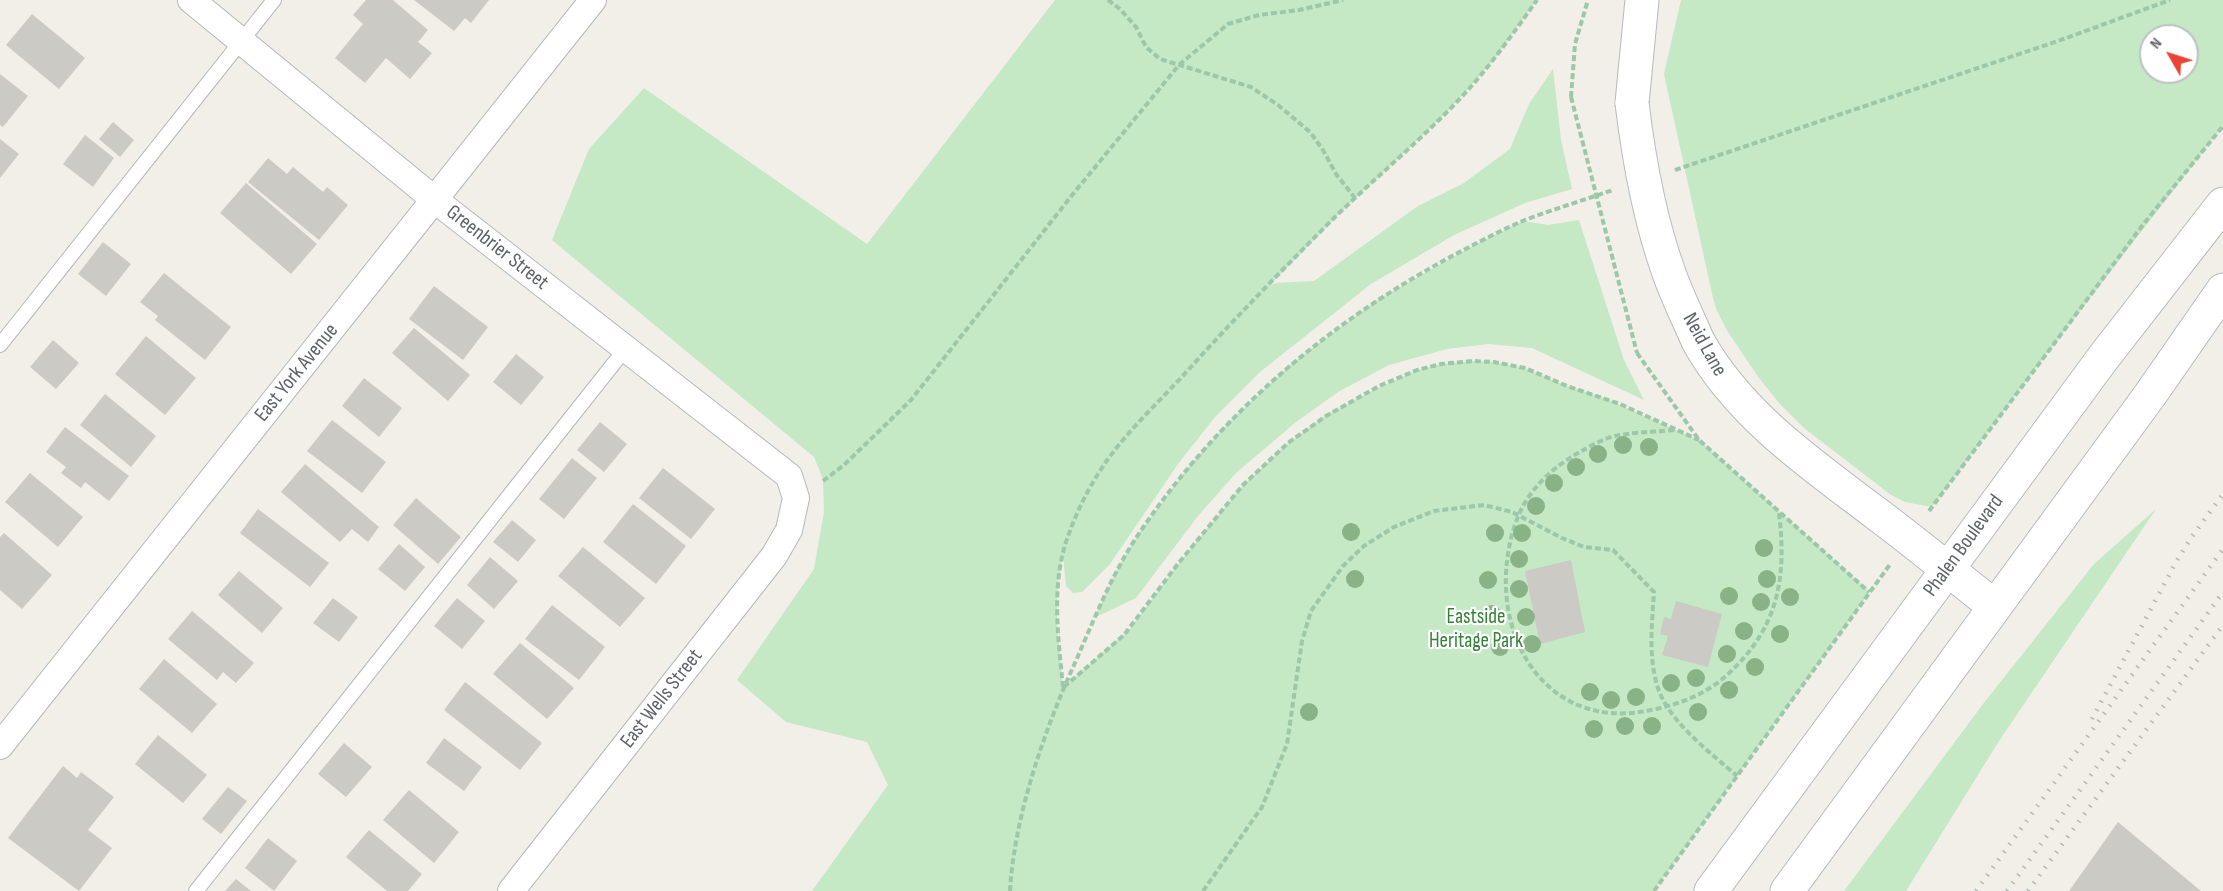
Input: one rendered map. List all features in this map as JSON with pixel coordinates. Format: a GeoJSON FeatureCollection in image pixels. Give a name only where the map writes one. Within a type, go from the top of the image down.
{"type":"FeatureCollection","features":[{"type":"Feature","properties":{"kind":"main road","name":"Neid Lane"},"geometry":{"type":"LineString","coordinates":[[1642,0],[1632,103],[1640,169],[1669,274],[1698,341],[1710,362],[1727,385],[1763,423],[1995,607]]}},
{"type":"Feature","properties":{"kind":"main road","name":"Phalen Boulevard"},"geometry":{"type":"LineString","coordinates":[[1711,891],[2103,358],[2223,204]]}},
{"type":"Feature","properties":{"kind":"main road"},"geometry":{"type":"LineString","coordinates":[[1788,891],[2151,395],[2223,291]]}},
{"type":"Feature","properties":{"kind":"street","name":"Greenbrier Street"},"geometry":{"type":"LineString","coordinates":[[191,0],[435,200],[789,476],[796,498]]}},
{"type":"Feature","properties":{"kind":"street","name":"East York Avenue"},"geometry":{"type":"LineString","coordinates":[[0,746],[593,0]]}},
{"type":"Feature","properties":{"kind":"street","name":"East Wells Street"},"geometry":{"type":"LineString","coordinates":[[511,891],[774,556],[789,530],[796,498]]}},
{"type":"Feature","properties":{"kind":"lane"},"geometry":{"type":"LineString","coordinates":[[0,345],[274,0]]}},
{"type":"Feature","properties":{"kind":"lane"},"geometry":{"type":"LineString","coordinates":[[196,891],[626,348]]}},
{"type":"Feature","properties":{"kind":"path"},"geometry":{"type":"LineString","coordinates":[[1108,0],[1120,9],[1136,27],[1146,47],[1160,59],[1251,87],[1278,105],[1310,132],[1336,174],[1355,198]]}},
{"type":"Feature","properties":{"kind":"path"},"geometry":{"type":"LineString","coordinates":[[796,498],[823,484],[823,479],[844,465],[911,400],[1073,194],[1179,65],[1228,24],[1259,15],[1299,10],[1343,0]]}},
{"type":"Feature","properties":{"kind":"path"},"geometry":{"type":"LineString","coordinates":[[1063,688],[1057,624],[1058,583],[1063,552],[1070,531],[1093,483],[1108,459],[1212,343],[1355,198],[1468,90],[1496,57],[1537,0]]}},
{"type":"Feature","properties":{"kind":"path"},"geometry":{"type":"LineString","coordinates":[[1588,0],[1575,44],[1571,97],[1637,353],[1699,440],[1870,592]]}},
{"type":"Feature","properties":{"kind":"path"},"geometry":{"type":"LineString","coordinates":[[1670,171],[2058,41],[2170,0]]}},
{"type":"Feature","properties":{"kind":"path"},"geometry":{"type":"LineString","coordinates":[[1654,891],[1909,538],[2142,226],[2223,126]]}},
{"type":"Feature","properties":{"kind":"path"},"geometry":{"type":"LineString","coordinates":[[1010,891],[1020,825],[1053,711],[1118,569],[1139,533],[1190,465],[1228,423],[1291,364],[1377,300],[1443,261],[1523,221],[1614,190]]}},
{"type":"Feature","properties":{"kind":"path"},"geometry":{"type":"LineString","coordinates":[[1063,688],[1124,635],[1177,565],[1243,485],[1288,443],[1326,416],[1379,386],[1408,374],[1441,364],[1473,362],[1494,362],[1526,368],[1567,386],[1620,404],[1699,440]]}},
{"type":"Feature","properties":{"kind":"path"},"geometry":{"type":"LineString","coordinates":[[1676,430],[1614,436],[1590,446],[1548,474],[1529,496],[1519,516],[1510,539],[1505,573],[1505,599],[1511,626],[1520,649],[1533,671],[1555,693],[1582,708],[1608,713],[1634,714],[1662,709],[1690,699],[1721,681],[1742,661],[1772,614],[1780,586],[1783,546],[1779,513]]}},
{"type":"Feature","properties":{"kind":"path"},"geometry":{"type":"LineString","coordinates":[[1203,891],[1262,807],[1287,744],[1302,641],[1311,611],[1343,566],[1364,546],[1394,527],[1434,511],[1484,505],[1519,516],[1584,547],[1613,550],[1654,592],[1653,650],[1658,689],[1677,721],[1737,776]]}},
{"type":"Feature","properties":{"kind":"green space","name":"Eastside Heritage Park"},"geometry":{"type":"Polygon","coordinates":[[[1055,0],[1537,0],[1496,57],[1441,118],[1336,217],[1269,286],[1276,283],[1314,281],[1418,206],[1464,183],[1510,149],[1529,104],[1553,69],[1561,140],[1572,189],[1525,203],[1454,235],[1371,284],[1260,372],[1215,417],[1178,464],[1110,564],[1082,592],[1073,593],[1066,586],[1063,555],[1058,583],[1057,624],[1063,687],[1130,629],[1177,565],[1243,485],[1288,443],[1326,415],[1417,370],[1441,364],[1494,362],[1525,368],[1567,386],[1602,397],[1699,440],[1870,592],[1654,891],[812,891],[888,785],[867,742],[786,722],[737,680],[814,569],[824,512],[823,479],[814,457],[552,240],[589,149],[644,88],[867,244],[1055,0]]]}},
{"type":"Feature","properties":{"kind":"green space"},"geometry":{"type":"Polygon","coordinates":[[[1681,0],[2223,0],[2223,126],[1932,507],[1905,502],[1891,495],[1804,428],[1779,403],[1759,378],[1728,332],[1713,298],[1664,74],[1681,0]]]}},
{"type":"Feature","properties":{"kind":"green space"},"geometry":{"type":"Polygon","coordinates":[[[1579,220],[1624,360],[1644,400],[1532,348],[1488,344],[1447,349],[1389,365],[1338,392],[1296,422],[1236,473],[1198,516],[1136,598],[1094,618],[1117,569],[1139,533],[1190,465],[1228,423],[1291,364],[1377,300],[1478,243],[1523,221],[1548,225],[1579,220]]]}},
{"type":"Feature","properties":{"kind":"green space"},"geometry":{"type":"Polygon","coordinates":[[[2156,509],[1999,741],[1906,891],[1844,891],[1983,704],[2094,564],[2156,509]]]}},
{"type":"Feature","properties":{"kind":"building"},"geometry":{"type":"Polygon","coordinates":[[[366,0],[393,0],[428,30],[418,42],[432,53],[410,79],[386,58],[365,83],[335,58],[363,24],[353,15],[366,0]]]}},
{"type":"Feature","properties":{"kind":"building"},"geometry":{"type":"Polygon","coordinates":[[[414,0],[489,0],[471,23],[465,18],[454,31],[414,0]]]}},
{"type":"Feature","properties":{"kind":"building"},"geometry":{"type":"Polygon","coordinates":[[[32,14],[85,58],[59,89],[6,45],[32,14]]]}},
{"type":"Feature","properties":{"kind":"building"},"geometry":{"type":"Polygon","coordinates":[[[0,74],[28,96],[3,127],[0,125],[0,74]]]}},
{"type":"Feature","properties":{"kind":"building"},"geometry":{"type":"Polygon","coordinates":[[[113,122],[134,140],[120,157],[99,139],[113,122]]]}},
{"type":"Feature","properties":{"kind":"building"},"geometry":{"type":"Polygon","coordinates":[[[85,135],[114,158],[93,187],[63,164],[85,135]]]}},
{"type":"Feature","properties":{"kind":"building"},"geometry":{"type":"Polygon","coordinates":[[[0,139],[19,154],[0,178],[0,139]]]}},
{"type":"Feature","properties":{"kind":"building"},"geometry":{"type":"Polygon","coordinates":[[[268,158],[287,174],[293,167],[323,192],[327,187],[348,205],[319,240],[248,182],[268,158]]]}},
{"type":"Feature","properties":{"kind":"building"},"geometry":{"type":"Polygon","coordinates":[[[246,183],[317,244],[291,274],[220,213],[246,183]]]}},
{"type":"Feature","properties":{"kind":"building"},"geometry":{"type":"Polygon","coordinates":[[[103,242],[131,264],[106,296],[78,274],[103,242]]]}},
{"type":"Feature","properties":{"kind":"building"},"geometry":{"type":"Polygon","coordinates":[[[164,273],[231,327],[205,360],[155,320],[158,316],[140,302],[164,273]]]}},
{"type":"Feature","properties":{"kind":"building"},"geometry":{"type":"Polygon","coordinates":[[[434,286],[488,327],[463,360],[409,319],[434,286]]]}},
{"type":"Feature","properties":{"kind":"building"},"geometry":{"type":"Polygon","coordinates":[[[414,328],[470,375],[448,401],[392,353],[414,328]]]}},
{"type":"Feature","properties":{"kind":"building"},"geometry":{"type":"Polygon","coordinates":[[[146,336],[196,378],[165,415],[115,374],[146,336]]]}},
{"type":"Feature","properties":{"kind":"building"},"geometry":{"type":"Polygon","coordinates":[[[53,340],[79,363],[56,389],[30,367],[53,340]]]}},
{"type":"Feature","properties":{"kind":"building"},"geometry":{"type":"Polygon","coordinates":[[[516,354],[544,377],[521,405],[493,382],[516,354]]]}},
{"type":"Feature","properties":{"kind":"building"},"geometry":{"type":"Polygon","coordinates":[[[364,378],[402,408],[379,437],[342,406],[364,378]]]}},
{"type":"Feature","properties":{"kind":"building"},"geometry":{"type":"Polygon","coordinates":[[[105,394],[156,436],[131,467],[80,425],[105,394]]]}},
{"type":"Feature","properties":{"kind":"building"},"geometry":{"type":"Polygon","coordinates":[[[332,420],[386,462],[362,493],[307,451],[332,420]]]}},
{"type":"Feature","properties":{"kind":"building"},"geometry":{"type":"Polygon","coordinates":[[[600,422],[627,444],[604,472],[577,450],[600,422]]]}},
{"type":"Feature","properties":{"kind":"building"},"geometry":{"type":"Polygon","coordinates":[[[65,427],[129,476],[109,501],[85,482],[81,488],[61,473],[66,467],[46,452],[65,427]]]}},
{"type":"Feature","properties":{"kind":"building"},"geometry":{"type":"Polygon","coordinates":[[[572,458],[597,478],[564,519],[539,499],[572,458]]]}},
{"type":"Feature","properties":{"kind":"building"},"geometry":{"type":"Polygon","coordinates":[[[305,464],[379,527],[368,542],[352,529],[340,542],[281,492],[305,464]]]}},
{"type":"Feature","properties":{"kind":"building"},"geometry":{"type":"Polygon","coordinates":[[[663,468],[715,509],[691,539],[639,498],[663,468]]]}},
{"type":"Feature","properties":{"kind":"building"},"geometry":{"type":"Polygon","coordinates":[[[30,473],[83,517],[58,547],[5,502],[30,473]]]}},
{"type":"Feature","properties":{"kind":"building"},"geometry":{"type":"Polygon","coordinates":[[[416,498],[461,537],[438,564],[393,525],[416,498]]]}},
{"type":"Feature","properties":{"kind":"building"},"geometry":{"type":"Polygon","coordinates":[[[633,504],[686,546],[656,584],[603,542],[633,504]]]}},
{"type":"Feature","properties":{"kind":"building"},"geometry":{"type":"Polygon","coordinates":[[[258,509],[329,563],[310,587],[240,533],[258,509]]]}},
{"type":"Feature","properties":{"kind":"building"},"geometry":{"type":"Polygon","coordinates":[[[512,520],[536,540],[518,562],[493,542],[512,520]]]}},
{"type":"Feature","properties":{"kind":"building"},"geometry":{"type":"Polygon","coordinates":[[[4,533],[52,575],[22,609],[0,590],[0,537],[4,533]]]}},
{"type":"Feature","properties":{"kind":"building"},"geometry":{"type":"Polygon","coordinates":[[[399,544],[425,567],[405,591],[378,569],[399,544]]]}},
{"type":"Feature","properties":{"kind":"building"},"geometry":{"type":"Polygon","coordinates":[[[583,547],[645,598],[620,627],[558,576],[583,547]]]}},
{"type":"Feature","properties":{"kind":"building"},"geometry":{"type":"Polygon","coordinates":[[[490,557],[518,581],[494,609],[467,585],[490,557]]]}},
{"type":"Feature","properties":{"kind":"building"},"geometry":{"type":"Polygon","coordinates":[[[1571,560],[1585,632],[1540,644],[1525,571],[1571,560]]]}},
{"type":"Feature","properties":{"kind":"building"},"geometry":{"type":"Polygon","coordinates":[[[239,571],[283,608],[262,633],[218,595],[239,571]]]}},
{"type":"Feature","properties":{"kind":"building"},"geometry":{"type":"Polygon","coordinates":[[[333,598],[358,617],[339,642],[313,623],[333,598]]]}},
{"type":"Feature","properties":{"kind":"building"},"geometry":{"type":"Polygon","coordinates":[[[457,598],[485,621],[462,649],[434,626],[457,598]]]}},
{"type":"Feature","properties":{"kind":"building"},"geometry":{"type":"Polygon","coordinates":[[[1676,601],[1722,614],[1708,667],[1662,655],[1668,636],[1660,634],[1664,617],[1671,619],[1676,601]]]}},
{"type":"Feature","properties":{"kind":"building"},"geometry":{"type":"Polygon","coordinates":[[[552,605],[605,647],[579,680],[525,639],[552,605]]]}},
{"type":"Feature","properties":{"kind":"building"},"geometry":{"type":"Polygon","coordinates":[[[192,611],[254,663],[236,683],[223,672],[217,680],[168,639],[192,611]]]}},
{"type":"Feature","properties":{"kind":"building"},"geometry":{"type":"Polygon","coordinates":[[[520,643],[574,688],[547,719],[493,674],[520,643]]]}},
{"type":"Feature","properties":{"kind":"building"},"geometry":{"type":"Polygon","coordinates":[[[164,659],[217,704],[192,733],[139,689],[164,659]]]}},
{"type":"Feature","properties":{"kind":"building"},"geometry":{"type":"Polygon","coordinates":[[[465,682],[542,743],[520,770],[444,710],[465,682]]]}},
{"type":"Feature","properties":{"kind":"building"},"geometry":{"type":"Polygon","coordinates":[[[158,735],[207,775],[183,803],[135,764],[158,735]]]}},
{"type":"Feature","properties":{"kind":"building"},"geometry":{"type":"Polygon","coordinates":[[[444,738],[482,767],[464,791],[426,763],[444,738]]]}},
{"type":"Feature","properties":{"kind":"building"},"geometry":{"type":"Polygon","coordinates":[[[344,743],[372,767],[346,797],[318,774],[344,743]]]}},
{"type":"Feature","properties":{"kind":"building"},"geometry":{"type":"Polygon","coordinates":[[[63,766],[77,778],[81,772],[114,797],[88,830],[112,848],[79,891],[8,838],[63,766]]]}},
{"type":"Feature","properties":{"kind":"building"},"geometry":{"type":"Polygon","coordinates":[[[228,787],[247,801],[221,834],[202,819],[228,787]]]}},
{"type":"Feature","properties":{"kind":"building"},"geometry":{"type":"Polygon","coordinates":[[[409,790],[459,832],[434,863],[383,820],[409,790]]]}},
{"type":"Feature","properties":{"kind":"building"},"geometry":{"type":"Polygon","coordinates":[[[2118,822],[2201,891],[2069,891],[2118,822]]]}},
{"type":"Feature","properties":{"kind":"building"},"geometry":{"type":"Polygon","coordinates":[[[369,830],[422,874],[408,891],[387,891],[346,857],[369,830]]]}},
{"type":"Feature","properties":{"kind":"building"},"geometry":{"type":"Polygon","coordinates":[[[268,838],[297,861],[274,891],[245,868],[268,838]]]}},
{"type":"Feature","properties":{"kind":"building"},"geometry":{"type":"Polygon","coordinates":[[[236,879],[251,891],[225,891],[236,879]]]}},
{"type":"Feature","properties":{"kind":"railway"},"geometry":{"type":"LineString","coordinates":[[2092,719],[2176,562],[2223,494]]}},
{"type":"Feature","properties":{"kind":"railway"},"geometry":{"type":"LineString","coordinates":[[1976,891],[2223,549]]}},
{"type":"Feature","properties":{"kind":"railway"},"geometry":{"type":"LineString","coordinates":[[2007,891],[2223,592]]}},
{"type":"Feature","properties":{"kind":"railway"},"geometry":{"type":"LineString","coordinates":[[2028,891],[2223,625]]}}]}
